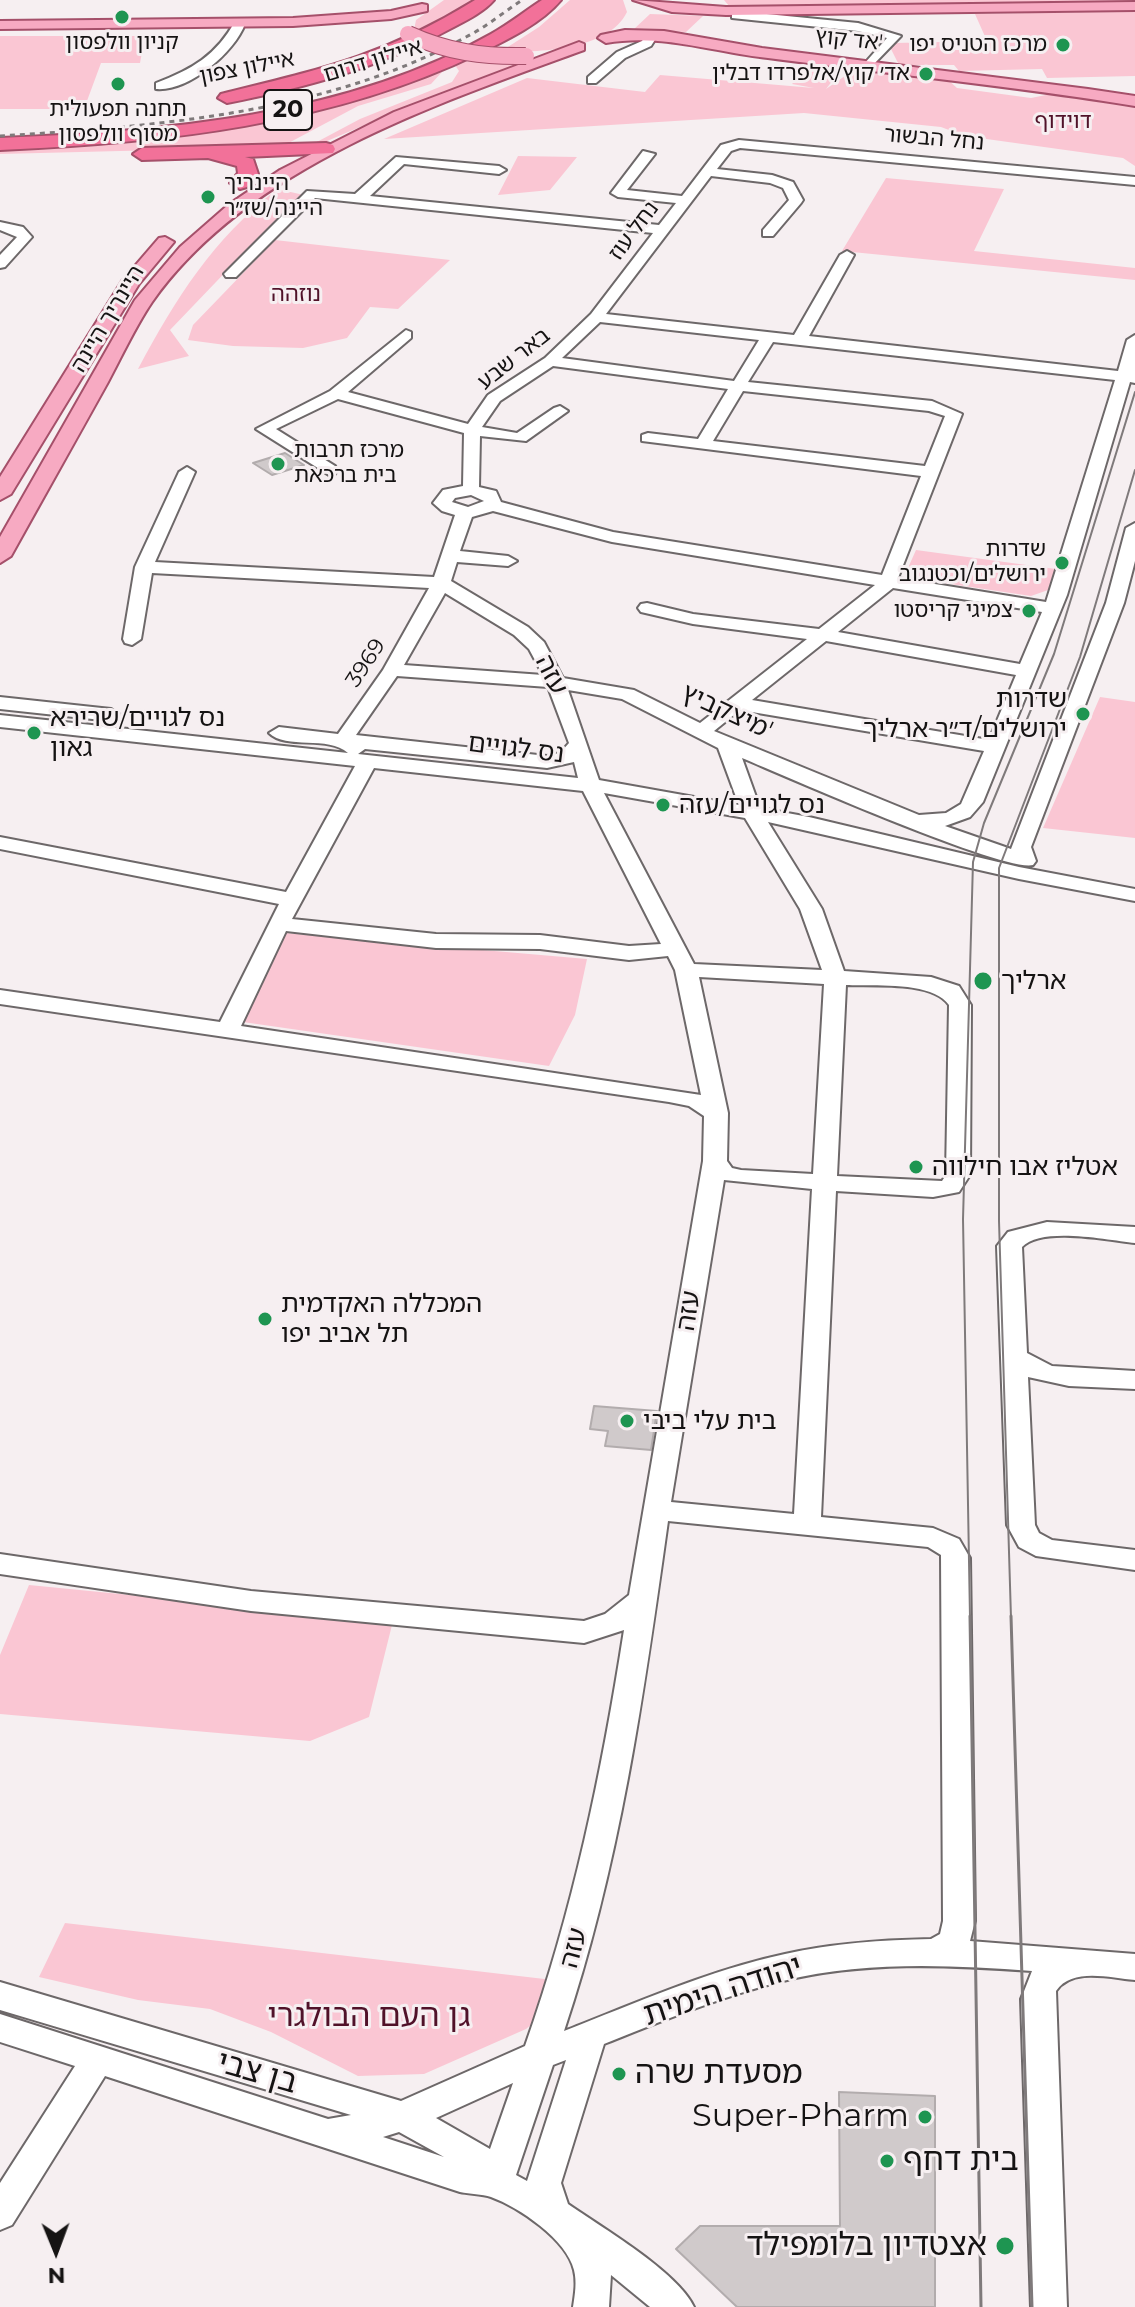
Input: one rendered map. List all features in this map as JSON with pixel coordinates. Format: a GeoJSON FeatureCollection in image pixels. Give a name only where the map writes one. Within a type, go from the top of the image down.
{"type":"FeatureCollection","features":[{"type":"Feature","properties":{"kind":"highway","name":"איילון צפון"},"geometry":{"type":"LineString","coordinates":[[214,100],[298,83],[380,58],[432,35],[486,0]]}},
{"type":"Feature","properties":{"kind":"highway","name":"איילון דרום"},"geometry":{"type":"LineString","coordinates":[[0,144],[196,127],[353,94],[476,51],[520,25],[553,0]]}},
{"type":"Feature","properties":{"kind":"highway"},"geometry":{"type":"LineString","coordinates":[[0,157],[290,151],[322,142]]}},
{"type":"Feature","properties":{"kind":"highway"},"geometry":{"type":"LineString","coordinates":[[151,154],[225,156],[240,160],[248,168],[234,187]]}},
{"type":"Feature","properties":{"kind":"main road"},"geometry":{"type":"LineString","coordinates":[[406,32],[409,19],[427,4]]}},
{"type":"Feature","properties":{"kind":"main road"},"geometry":{"type":"LineString","coordinates":[[0,25],[246,34],[374,17],[427,4]]}},
{"type":"Feature","properties":{"kind":"main road"},"geometry":{"type":"LineString","coordinates":[[433,48],[477,56],[526,56],[579,47],[619,31],[636,9],[714,5],[1135,6]]}},
{"type":"Feature","properties":{"kind":"main road"},"geometry":{"type":"LineString","coordinates":[[654,35],[697,32],[704,27],[714,5]]}},
{"type":"Feature","properties":{"kind":"main road"},"geometry":{"type":"LineString","coordinates":[[0,32],[186,32],[216,35],[365,25],[406,32],[433,48],[451,70],[447,79],[438,85],[377,107]]}},
{"type":"Feature","properties":{"kind":"main road","name":"אד קוץ'"},"geometry":{"type":"LineString","coordinates":[[606,38],[654,35],[737,50],[975,76],[1135,101]]}},
{"type":"Feature","properties":{"kind":"main road","name":"היינריך היינה"},"geometry":{"type":"LineString","coordinates":[[0,556],[144,300],[166,271],[242,200],[322,142],[579,47]]}},
{"type":"Feature","properties":{"kind":"main road"},"geometry":{"type":"LineString","coordinates":[[234,187],[290,151]]}},
{"type":"Feature","properties":{"kind":"main road","name":"היינריך היינה"},"geometry":{"type":"LineString","coordinates":[[0,494],[131,281],[175,233]]}},
{"type":"Feature","properties":{"kind":"street"},"geometry":{"type":"LineString","coordinates":[[736,15],[893,32],[894,40],[870,64]]}},
{"type":"Feature","properties":{"kind":"street"},"geometry":{"type":"LineString","coordinates":[[246,34],[177,91],[167,94],[151,91],[184,77],[246,34]]}},
{"type":"Feature","properties":{"kind":"street"},"geometry":{"type":"LineString","coordinates":[[592,80],[621,55],[647,43],[654,35]]}},
{"type":"Feature","properties":{"kind":"street","name":"נחל עוז"},"geometry":{"type":"LineString","coordinates":[[596,317],[726,148],[735,145]]}},
{"type":"Feature","properties":{"kind":"street","name":"נחל הבשור"},"geometry":{"type":"LineString","coordinates":[[735,145],[1133,181]]}},
{"type":"Feature","properties":{"kind":"street"},"geometry":{"type":"LineString","coordinates":[[648,154],[618,193],[685,200]]}},
{"type":"Feature","properties":{"kind":"street"},"geometry":{"type":"LineString","coordinates":[[358,199],[401,160],[499,170]]}},
{"type":"Feature","properties":{"kind":"street"},"geometry":{"type":"LineString","coordinates":[[707,172],[772,179],[788,185],[796,200],[768,233]]}},
{"type":"Feature","properties":{"kind":"street"},"geometry":{"type":"LineString","coordinates":[[231,274],[312,194],[662,230]]}},
{"type":"Feature","properties":{"kind":"street"},"geometry":{"type":"LineString","coordinates":[[0,226],[18,230],[25,237],[0,264]]}},
{"type":"Feature","properties":{"kind":"street"},"geometry":{"type":"LineString","coordinates":[[799,340],[847,255]]}},
{"type":"Feature","properties":{"kind":"street"},"geometry":{"type":"LineString","coordinates":[[596,317],[1128,378]]}},
{"type":"Feature","properties":{"kind":"street","name":"באר שבע"},"geometry":{"type":"LineString","coordinates":[[471,490],[472,430],[494,398],[550,361],[596,317]]}},
{"type":"Feature","properties":{"kind":"street"},"geometry":{"type":"LineString","coordinates":[[329,470],[264,429],[336,394],[406,335]]}},
{"type":"Feature","properties":{"kind":"street"},"geometry":{"type":"LineString","coordinates":[[702,445],[769,336]]}},
{"type":"Feature","properties":{"kind":"street"},"geometry":{"type":"LineString","coordinates":[[910,818],[938,820],[962,815],[973,802],[1052,608],[1128,378],[1135,340]]}},
{"type":"Feature","properties":{"kind":"street"},"geometry":{"type":"LineString","coordinates":[[550,361],[950,411],[955,418],[887,584],[702,731]]}},
{"type":"Feature","properties":{"kind":"street"},"geometry":{"type":"LineString","coordinates":[[336,394],[472,430],[520,438],[560,411]]}},
{"type":"Feature","properties":{"kind":"street"},"geometry":{"type":"LineString","coordinates":[[648,438],[932,472]]}},
{"type":"Feature","properties":{"kind":"street"},"geometry":{"type":"LineString","coordinates":[[132,639],[144,567],[187,472]]}},
{"type":"Feature","properties":{"kind":"street"},"geometry":{"type":"LineString","coordinates":[[491,505],[490,495],[471,490],[449,494],[442,500],[450,509],[465,512],[491,505],[612,537],[887,584],[1052,608]]}},
{"type":"Feature","properties":{"kind":"street"},"geometry":{"type":"LineString","coordinates":[[144,567],[441,583],[465,512]]}},
{"type":"Feature","properties":{"kind":"street"},"geometry":{"type":"LineString","coordinates":[[1022,867],[1021,847],[1110,616],[1135,528]]}},
{"type":"Feature","properties":{"kind":"street"},"geometry":{"type":"LineString","coordinates":[[452,556],[508,561]]}},
{"type":"Feature","properties":{"kind":"street","name":"3969"},"geometry":{"type":"LineString","coordinates":[[344,739],[392,670],[441,583]]}},
{"type":"Feature","properties":{"kind":"street","name":"עזה"},"geometry":{"type":"LineString","coordinates":[[441,583],[521,631],[537,646],[560,692],[590,785],[681,960],[716,1113],[715,1161],[656,1510],[623,1733],[605,1823],[570,1965],[496,2182]]}},
{"type":"Feature","properties":{"kind":"street"},"geometry":{"type":"LineString","coordinates":[[647,608],[693,619],[821,635],[1025,671]]}},
{"type":"Feature","properties":{"kind":"street","name":"מיצקביץ'"},"geometry":{"type":"LineString","coordinates":[[392,670],[560,692],[627,694],[727,745],[910,818],[1022,867]]}},
{"type":"Feature","properties":{"kind":"street"},"geometry":{"type":"LineString","coordinates":[[739,704],[995,747]]}},
{"type":"Feature","properties":{"kind":"street","name":"נס לגויים"},"geometry":{"type":"LineString","coordinates":[[2,717],[590,785],[751,811],[1022,867]]}},
{"type":"Feature","properties":{"kind":"street","name":"נס לגויים"},"geometry":{"type":"LineString","coordinates":[[2,717],[344,739],[547,762],[573,755],[579,744]]}},
{"type":"Feature","properties":{"kind":"street"},"geometry":{"type":"LineString","coordinates":[[228,1030],[279,924],[368,761],[344,739]]}},
{"type":"Feature","properties":{"kind":"street"},"geometry":{"type":"LineString","coordinates":[[727,745],[751,811],[811,909],[835,976],[807,1525]]}},
{"type":"Feature","properties":{"kind":"street"},"geometry":{"type":"LineString","coordinates":[[0,843],[292,900]]}},
{"type":"Feature","properties":{"kind":"street"},"geometry":{"type":"LineString","coordinates":[[279,924],[424,941],[540,942],[681,960],[934,984],[951,991],[960,1005],[958,1175],[950,1187],[933,1190],[731,1176],[719,1169],[715,1161]]}},
{"type":"Feature","properties":{"kind":"street"},"geometry":{"type":"LineString","coordinates":[[0,997],[669,1095],[697,1101],[716,1113]]}},
{"type":"Feature","properties":{"kind":"street"},"geometry":{"type":"LineString","coordinates":[[669,1095],[709,1076]]}},
{"type":"Feature","properties":{"kind":"street"},"geometry":{"type":"LineString","coordinates":[[1135,1235],[1034,1229],[1016,1236],[1009,1246],[1021,1525],[1029,1540],[1046,1549],[1135,1560]]}},
{"type":"Feature","properties":{"kind":"street"},"geometry":{"type":"LineString","coordinates":[[1014,1356],[1023,1366],[1039,1373],[1135,1380]]}},
{"type":"Feature","properties":{"kind":"street"},"geometry":{"type":"LineString","coordinates":[[656,1510],[935,1538],[950,1546],[956,1558],[959,1921],[954,1941],[937,1953]]}},
{"type":"Feature","properties":{"kind":"street"},"geometry":{"type":"LineString","coordinates":[[0,1564],[251,1601],[584,1632],[616,1623],[642,1600]]}},
{"type":"Feature","properties":{"kind":"street"},"geometry":{"type":"LineString","coordinates":[[584,1632],[614,1648],[624,1659],[630,1675]]}},
{"type":"Feature","properties":{"kind":"street","name":"יהודה הימית"},"geometry":{"type":"LineString","coordinates":[[331,2133],[364,2128],[590,2036],[736,1981],[796,1965],[867,1953],[937,1953],[1135,1967]]}},
{"type":"Feature","properties":{"kind":"street"},"geometry":{"type":"LineString","coordinates":[[1049,2307],[1038,1989],[1046,1975],[1079,1962]]}},
{"type":"Feature","properties":{"kind":"street","name":"בן צבי"},"geometry":{"type":"LineString","coordinates":[[0,1996],[399,2115],[475,2156],[496,2182]]}},
{"type":"Feature","properties":{"kind":"street","name":"בן צבי"},"geometry":{"type":"LineString","coordinates":[[0,2028],[460,2177],[496,2182],[554,2214],[642,2277],[676,2307]]}},
{"type":"Feature","properties":{"kind":"street"},"geometry":{"type":"LineString","coordinates":[[590,2036],[544,2183],[547,2203],[588,2259],[595,2279],[591,2307]]}},
{"type":"Feature","properties":{"kind":"street"},"geometry":{"type":"LineString","coordinates":[[0,2214],[97,2060]]}},
{"type":"Feature","properties":{"kind":"green space"},"geometry":{"type":"Polygon","coordinates":[[[444,0],[478,0],[419,36],[414,30],[416,20],[444,0]]]}},
{"type":"Feature","properties":{"kind":"green space"},"geometry":{"type":"Polygon","coordinates":[[[570,0],[623,0],[627,12],[618,25],[588,42],[551,50],[500,52],[539,27],[570,0]]]}},
{"type":"Feature","properties":{"kind":"green space"},"geometry":{"type":"Polygon","coordinates":[[[724,0],[1135,0],[1135,3],[743,8],[729,6],[724,0]]]}},
{"type":"Feature","properties":{"kind":"green space","name":"מרכז הטניס יפו"},"geometry":{"type":"Polygon","coordinates":[[[1135,11],[1135,76],[1047,78],[1042,69],[959,71],[954,65],[899,65],[890,47],[894,43],[941,42],[944,50],[991,50],[975,14],[1135,11]]]}},
{"type":"Feature","properties":{"kind":"green space"},"geometry":{"type":"Polygon","coordinates":[[[650,14],[703,16],[686,32],[633,30],[650,14]]]}},
{"type":"Feature","properties":{"kind":"green space"},"geometry":{"type":"Polygon","coordinates":[[[0,36],[145,36],[140,63],[101,63],[84,109],[0,109],[0,36]]]}},
{"type":"Feature","properties":{"kind":"green space"},"geometry":{"type":"Polygon","coordinates":[[[461,61],[521,63],[320,144],[313,144],[360,119],[452,82],[459,71],[455,65],[461,61]]]}},
{"type":"Feature","properties":{"kind":"green space","name":"דוידוף"},"geometry":{"type":"Polygon","coordinates":[[[808,68],[840,71],[826,89],[855,69],[946,78],[957,88],[1031,98],[1056,93],[1135,107],[1135,166],[1123,158],[965,136],[941,127],[804,113],[384,139],[527,78],[645,92],[660,75],[814,88],[792,84],[808,68]]]}},
{"type":"Feature","properties":{"kind":"green space"},"geometry":{"type":"Polygon","coordinates":[[[442,72],[431,84],[358,106],[281,147],[0,154],[0,148],[102,143],[387,89],[442,72]]]}},
{"type":"Feature","properties":{"kind":"green space"},"geometry":{"type":"Polygon","coordinates":[[[518,156],[577,157],[550,190],[498,195],[518,156]]]}},
{"type":"Feature","properties":{"kind":"green space"},"geometry":{"type":"Polygon","coordinates":[[[886,178],[1004,189],[974,251],[1135,268],[1135,280],[842,251],[886,178]]]}},
{"type":"Feature","properties":{"kind":"green space"},"geometry":{"type":"Polygon","coordinates":[[[277,189],[304,195],[284,211],[170,330],[189,356],[138,369],[167,317],[198,271],[233,229],[277,189]]]}},
{"type":"Feature","properties":{"kind":"green space","name":"נוזהה"},"geometry":{"type":"Polygon","coordinates":[[[275,240],[450,260],[398,309],[370,307],[347,338],[303,348],[233,346],[188,340],[193,325],[275,240]]]}},
{"type":"Feature","properties":{"kind":"green space"},"geometry":{"type":"Polygon","coordinates":[[[916,550],[1056,569],[1048,590],[1031,596],[904,577],[916,550]]]}},
{"type":"Feature","properties":{"kind":"green space"},"geometry":{"type":"Polygon","coordinates":[[[1100,697],[1135,702],[1135,838],[1043,828],[1100,697]]]}},
{"type":"Feature","properties":{"kind":"green space"},"geometry":{"type":"Polygon","coordinates":[[[286,933],[587,959],[575,1015],[549,1066],[243,1022],[286,933]]]}},
{"type":"Feature","properties":{"kind":"green space"},"geometry":{"type":"Polygon","coordinates":[[[29,1585],[393,1621],[369,1717],[310,1741],[0,1714],[0,1655],[29,1585]]]}},
{"type":"Feature","properties":{"kind":"green space","name":"גן העם הבולגרי"},"geometry":{"type":"Polygon","coordinates":[[[65,1923],[553,1980],[538,2019],[526,2029],[424,2074],[358,2076],[271,2032],[210,2009],[138,2000],[39,1977],[65,1923]]]}},
{"type":"Feature","properties":{"kind":"building","name":"מרכז תרבות בית ברכאת"},"geometry":{"type":"Polygon","coordinates":[[[285,453],[304,465],[272,475],[253,463],[285,453]]]}},
{"type":"Feature","properties":{"kind":"building","name":"בית עלי ביבי"},"geometry":{"type":"Polygon","coordinates":[[[594,1406],[657,1411],[651,1450],[605,1446],[608,1431],[590,1429],[594,1406]]]}},
{"type":"Feature","properties":{"kind":"building","name":"בית דחף"},"geometry":{"type":"Polygon","coordinates":[[[839,2092],[935,2096],[935,2307],[737,2307],[676,2249],[700,2226],[840,2226],[839,2092]]]}},
{"type":"Feature","properties":{"kind":"tram line"},"geometry":{"type":"LineString","coordinates":[[970,1618],[963,1219],[973,862],[984,823],[1054,654],[1135,392]]}},
{"type":"Feature","properties":{"kind":"tram line"},"geometry":{"type":"LineString","coordinates":[[1011,1618],[999,1221],[999,868],[1080,657],[1135,470]]}},
{"type":"Feature","properties":{"kind":"tram line"},"geometry":{"type":"LineString","coordinates":[[970,1616],[981,2307]]}},
{"type":"Feature","properties":{"kind":"tram line"},"geometry":{"type":"LineString","coordinates":[[1011,1616],[1032,2307]]}},
{"type":"Feature","properties":{"kind":"railway"},"geometry":{"type":"LineString","coordinates":[[0,136],[180,121],[298,100],[356,84],[412,63],[473,33],[522,0]]}},
{"type":"Feature","properties":{"kind":"place","name":"קניון וולפסון"},"geometry":{"type":"Point","coordinates":[122,17]}},
{"type":"Feature","properties":{"kind":"place","name":"מרכז הטניס יפו"},"geometry":{"type":"Point","coordinates":[1063,45]}},
{"type":"Feature","properties":{"kind":"place","name":"אד׳ קוץ/אלפרדו דבלין"},"geometry":{"type":"Point","coordinates":[926,74]}},
{"type":"Feature","properties":{"kind":"place","name":"תחנה תפעולית מסוף וולפסון"},"geometry":{"type":"Point","coordinates":[118,84]}},
{"type":"Feature","properties":{"kind":"place","name":"היינריך היינה/שז״ר"},"geometry":{"type":"Point","coordinates":[208,197]}},
{"type":"Feature","properties":{"kind":"place","name":"מרכז תרבות בית ברכאת"},"geometry":{"type":"Point","coordinates":[278,464]}},
{"type":"Feature","properties":{"kind":"place","name":"שדרות ירושלים/וכטנגוב"},"geometry":{"type":"Point","coordinates":[1062,563]}},
{"type":"Feature","properties":{"kind":"place","name":"צמיגי קריסטו"},"geometry":{"type":"Point","coordinates":[1029,611]}},
{"type":"Feature","properties":{"kind":"place","name":"שדרות ירושלים/ד״ר ארליך"},"geometry":{"type":"Point","coordinates":[1083,714]}},
{"type":"Feature","properties":{"kind":"place","name":"נס לגויים/שרירא גאון"},"geometry":{"type":"Point","coordinates":[34,733]}},
{"type":"Feature","properties":{"kind":"place","name":"נס לגויים/עזה"},"geometry":{"type":"Point","coordinates":[663,805]}},
{"type":"Feature","properties":{"kind":"place","name":"ארליך"},"geometry":{"type":"Point","coordinates":[983,981]}},
{"type":"Feature","properties":{"kind":"place","name":"אטליז אבו חילווה"},"geometry":{"type":"Point","coordinates":[916,1167]}},
{"type":"Feature","properties":{"kind":"place","name":"המכללה האקדמית תל אביב יפו"},"geometry":{"type":"Point","coordinates":[265,1319]}},
{"type":"Feature","properties":{"kind":"place","name":"בית עלי ביבי"},"geometry":{"type":"Point","coordinates":[627,1421]}},
{"type":"Feature","properties":{"kind":"place","name":"מסעדת שרה"},"geometry":{"type":"Point","coordinates":[619,2074]}},
{"type":"Feature","properties":{"kind":"place","name":"Super-Pharm"},"geometry":{"type":"Point","coordinates":[925,2117]}},
{"type":"Feature","properties":{"kind":"place","name":"בית דחף"},"geometry":{"type":"Point","coordinates":[887,2161]}},
{"type":"Feature","properties":{"kind":"place","name":"אצטדיון בלומפילד"},"geometry":{"type":"Point","coordinates":[1005,2246]}}]}
